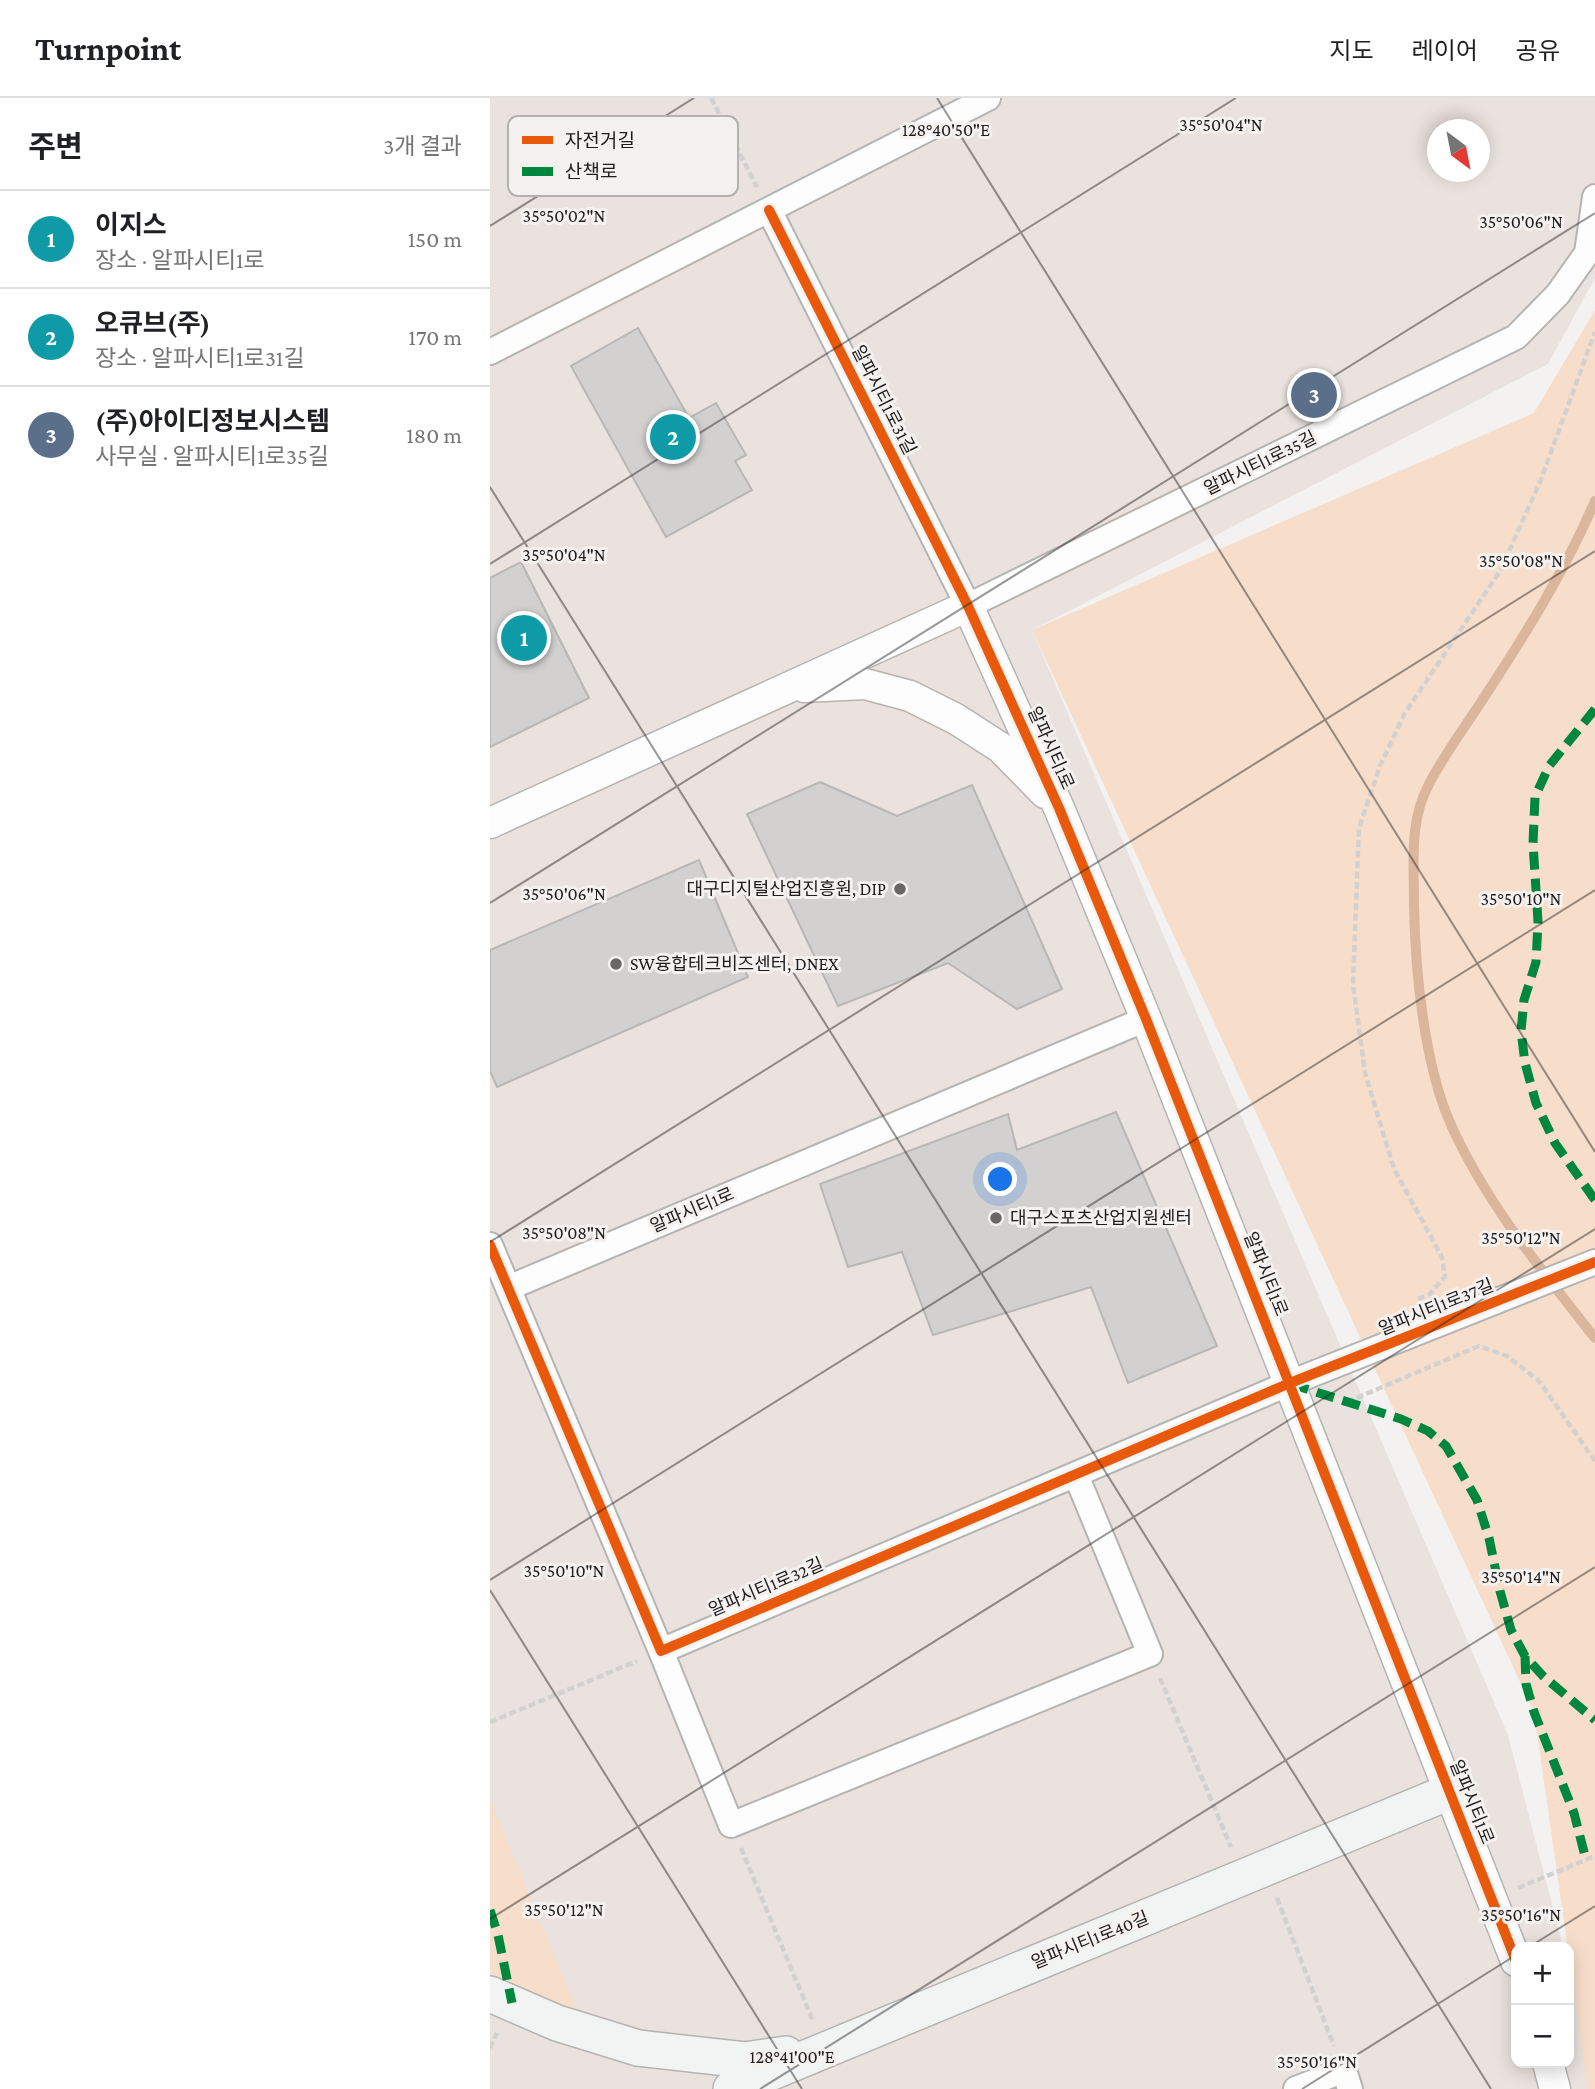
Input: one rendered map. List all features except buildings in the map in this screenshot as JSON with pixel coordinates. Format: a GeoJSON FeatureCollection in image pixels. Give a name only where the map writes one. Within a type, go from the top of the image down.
{"type":"FeatureCollection","features":[{"type":"Feature","properties":{"kind":"main road","name":"알파시티1로40길"},"geometry":{"type":"LineString","coordinates":[[731,2089],[1449,1792]]}},
{"type":"Feature","properties":{"kind":"main road"},"geometry":{"type":"LineString","coordinates":[[490,1994],[556,2023],[638,2048],[745,2060],[824,2049]]}},
{"type":"Feature","properties":{"kind":"main road"},"geometry":{"type":"LineString","coordinates":[[768,2089],[824,2049]]}},
{"type":"Feature","properties":{"kind":"street"},"geometry":{"type":"LineString","coordinates":[[490,352],[988,98]]}},
{"type":"Feature","properties":{"kind":"street","name":"알파시티1로35길"},"geometry":{"type":"LineString","coordinates":[[968,606],[1516,337],[1558,294],[1591,254],[1595,197]]}},
{"type":"Feature","properties":{"kind":"street","name":"알파시티1로31길"},"geometry":{"type":"LineString","coordinates":[[769,210],[968,606]]}},
{"type":"Feature","properties":{"kind":"street"},"geometry":{"type":"LineString","coordinates":[[490,823],[968,606]]}},
{"type":"Feature","properties":{"kind":"street","name":"알파시티1로"},"geometry":{"type":"LineString","coordinates":[[968,606],[1059,808],[1146,1019],[1511,1949]]}},
{"type":"Feature","properties":{"kind":"street"},"geometry":{"type":"LineString","coordinates":[[786,688],[866,684],[910,696],[956,719],[1001,748],[1059,808]]}},
{"type":"Feature","properties":{"kind":"street","name":"알파시티1로"},"geometry":{"type":"LineString","coordinates":[[508,1288],[1146,1019]]}},
{"type":"Feature","properties":{"kind":"street"},"geometry":{"type":"LineString","coordinates":[[490,1245],[732,1825],[1150,1654],[1076,1475]]}},
{"type":"Feature","properties":{"kind":"street","name":"알파시티1로37길"},"geometry":{"type":"LineString","coordinates":[[1290,1383],[1595,1262]]}},
{"type":"Feature","properties":{"kind":"street","name":"알파시티1로32길"},"geometry":{"type":"LineString","coordinates":[[661,1651],[1290,1383]]}},
{"type":"Feature","properties":{"kind":"street"},"geometry":{"type":"LineString","coordinates":[[1549,2068],[1555,2089]]}},
{"type":"Feature","properties":{"kind":"street"},"geometry":{"type":"LineString","coordinates":[[1296,2089],[1347,2079]]}},
{"type":"Feature","properties":{"kind":"path"},"geometry":{"type":"LineString","coordinates":[[711,98],[720,116]]}},
{"type":"Feature","properties":{"kind":"path"},"geometry":{"type":"LineString","coordinates":[[738,150],[769,210]]}},
{"type":"Feature","properties":{"kind":"path"},"geometry":{"type":"LineString","coordinates":[[1408,1303],[1430,1294],[1445,1276],[1442,1257],[1394,1169],[1365,1073],[1353,984],[1359,828],[1380,766],[1405,713],[1500,571],[1540,482],[1595,332]]}},
{"type":"Feature","properties":{"kind":"path"},"geometry":{"type":"LineString","coordinates":[[1347,1402],[1479,1346],[1507,1356],[1539,1381],[1595,1461]]}},
{"type":"Feature","properties":{"kind":"path"},"geometry":{"type":"LineString","coordinates":[[490,1722],[661,1651]]}},
{"type":"Feature","properties":{"kind":"path"},"geometry":{"type":"LineString","coordinates":[[1150,1654],[1255,1873],[1347,2079]]}},
{"type":"Feature","properties":{"kind":"path"},"geometry":{"type":"LineString","coordinates":[[732,1825],[824,2049]]}},
{"type":"Feature","properties":{"kind":"path"},"geometry":{"type":"LineString","coordinates":[[1491,1899],[1595,1856]]}},
{"type":"Feature","properties":{"kind":"shaded area"},"geometry":{"type":"Polygon","coordinates":[[[490,98],[1595,98],[1595,278],[1548,364],[1032,630],[1508,1735],[1562,1942],[1511,1942],[1511,2068],[1574,2068],[1574,1991],[1595,2074],[1595,2089],[490,2089],[490,98]]]}},
{"type":"Feature","properties":{"kind":"shaded area"},"geometry":{"type":"Polygon","coordinates":[[[1595,310],[1595,2089],[1588,2089],[1574,1991],[1574,1942],[1567,1942],[1534,1712],[1032,630],[1534,413],[1595,310]]]}},
{"type":"Feature","properties":{"kind":"shaded area"},"geometry":{"type":"Polygon","coordinates":[[[490,1800],[586,2032],[490,1994],[490,1800]]]}},
{"type":"Feature","properties":{"kind":"waterway"},"geometry":{"type":"LineString","coordinates":[[1595,501],[1544,602],[1429,784],[1418,813],[1413,858],[1419,987],[1428,1047],[1442,1103],[1466,1155],[1499,1210],[1536,1263],[1595,1338]]}},
{"type":"Feature","properties":{"kind":"marked path"},"geometry":{"type":"LineString","coordinates":[[1595,709],[1549,766],[1535,797],[1533,843],[1538,922],[1536,962],[1524,1000],[1521,1031],[1525,1063],[1536,1103],[1555,1143],[1595,1200]]}},
{"type":"Feature","properties":{"kind":"marked path"},"geometry":{"type":"LineString","coordinates":[[1291,1384],[1401,1419],[1428,1431],[1446,1446],[1477,1500],[1511,1630],[1525,1656],[1543,1676],[1595,1720]]}},
{"type":"Feature","properties":{"kind":"marked path"},"geometry":{"type":"LineString","coordinates":[[1525,1656],[1526,1684],[1534,1712],[1574,1813],[1586,1860]]}},
{"type":"Feature","properties":{"kind":"marked path"},"geometry":{"type":"LineString","coordinates":[[490,1910],[512,2003]]}},
{"type":"Feature","properties":{"kind":"cycle path"},"geometry":{"type":"LineString","coordinates":[[769,210],[968,606],[1059,808],[1146,1019],[1511,1948]]}},
{"type":"Feature","properties":{"kind":"cycle path"},"geometry":{"type":"LineString","coordinates":[[490,1245],[661,1651],[1290,1383],[1595,1262]]}},
{"type":"Feature","properties":{"kind":"place","name":"(주)아이디정보시스템"},"geometry":{"type":"Point","coordinates":[1314,395]}},
{"type":"Feature","properties":{"kind":"place","name":"오큐브(주)"},"geometry":{"type":"Point","coordinates":[673,437]}},
{"type":"Feature","properties":{"kind":"place","name":"이지스"},"geometry":{"type":"Point","coordinates":[524,638]}},
{"type":"Feature","properties":{"kind":"place","name":"대구디지털산업진흥원, DIP"},"geometry":{"type":"Point","coordinates":[900,889]}},
{"type":"Feature","properties":{"kind":"place","name":"SW융합테크비즈센터, DNEX"},"geometry":{"type":"Point","coordinates":[616,964]}},
{"type":"Feature","properties":{"kind":"place","name":"대구스포츠산업지원센터"},"geometry":{"type":"Point","coordinates":[996,1218]}}]}
